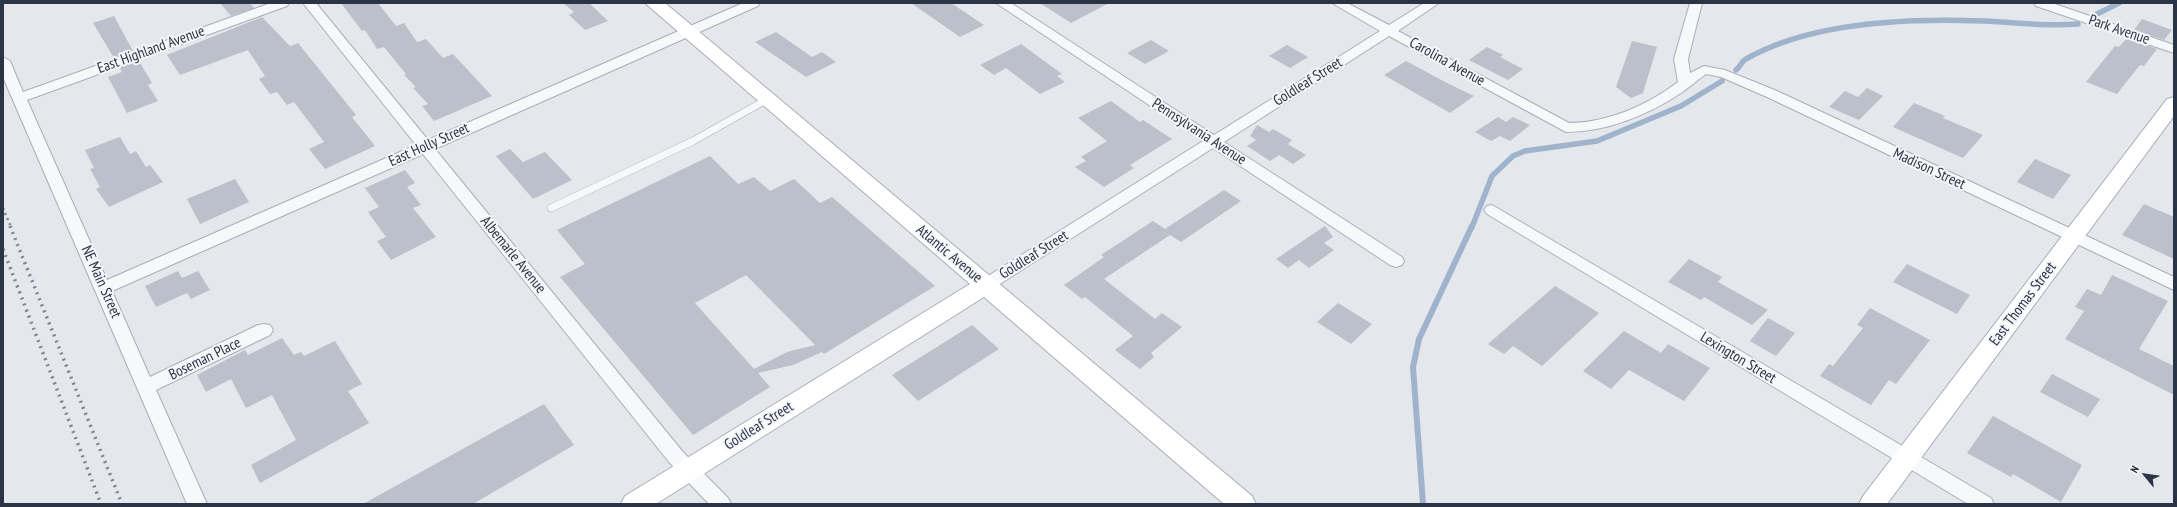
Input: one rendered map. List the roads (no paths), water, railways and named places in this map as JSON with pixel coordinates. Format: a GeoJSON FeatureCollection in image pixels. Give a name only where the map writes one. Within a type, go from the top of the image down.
{"type":"FeatureCollection","features":[{"type":"Feature","properties":{"kind":"main road","name":"Atlantic Avenue"},"geometry":{"type":"LineString","coordinates":[[654,3],[766,100],[1244,504]]}},
{"type":"Feature","properties":{"kind":"main road","name":"East Thomas Street"},"geometry":{"type":"LineString","coordinates":[[1872,504],[2174,103]]}},
{"type":"Feature","properties":{"kind":"main road","name":"Goldleaf Street"},"geometry":{"type":"LineString","coordinates":[[634,504],[986,285]]}},
{"type":"Feature","properties":{"kind":"street","name":"East Highland Avenue"},"geometry":{"type":"LineString","coordinates":[[19,98],[283,3]]}},
{"type":"Feature","properties":{"kind":"street","name":"Albemarle Avenue"},"geometry":{"type":"LineString","coordinates":[[309,3],[687,470],[721,504]]}},
{"type":"Feature","properties":{"kind":"street","name":"East Holly Street"},"geometry":{"type":"LineString","coordinates":[[104,288],[754,3]]}},
{"type":"Feature","properties":{"kind":"street","name":"Pennsylvania Avenue"},"geometry":{"type":"LineString","coordinates":[[1002,3],[1396,261]]}},
{"type":"Feature","properties":{"kind":"street","name":"Carolina Avenue"},"geometry":{"type":"LineString","coordinates":[[1338,3],[1556,122],[1576,128],[1611,120],[1645,107],[1685,84]]}},
{"type":"Feature","properties":{"kind":"street","name":"Goldleaf Street"},"geometry":{"type":"LineString","coordinates":[[986,285],[1215,142],[1432,3]]}},
{"type":"Feature","properties":{"kind":"street"},"geometry":{"type":"LineString","coordinates":[[1685,84],[1681,59],[1696,3]]}},
{"type":"Feature","properties":{"kind":"street","name":"Park Avenue"},"geometry":{"type":"LineString","coordinates":[[2040,3],[2174,49]]}},
{"type":"Feature","properties":{"kind":"street","name":"NE Main Street"},"geometry":{"type":"LineString","coordinates":[[3,61],[104,288],[197,504]]}},
{"type":"Feature","properties":{"kind":"street","name":"Madison Street"},"geometry":{"type":"LineString","coordinates":[[1685,84],[1704,70],[1725,74],[1772,94],[2174,284]]}},
{"type":"Feature","properties":{"kind":"street","name":"Lexington Street"},"geometry":{"type":"LineString","coordinates":[[1492,210],[1984,504]]}},
{"type":"Feature","properties":{"kind":"street","name":"Boseman Place"},"geometry":{"type":"LineString","coordinates":[[147,387],[264,330]]}},
{"type":"Feature","properties":{"kind":"lane"},"geometry":{"type":"LineString","coordinates":[[551,208],[694,140],[766,100]]}},
{"type":"Feature","properties":{"kind":"waterway"},"geometry":{"type":"LineString","coordinates":[[2097,14],[2119,3]]}},
{"type":"Feature","properties":{"kind":"waterway"},"geometry":{"type":"LineString","coordinates":[[1736,70],[1745,60],[1772,46],[1831,29],[1924,20],[1955,20],[2043,25],[2078,24]]}},
{"type":"Feature","properties":{"kind":"waterway"},"geometry":{"type":"LineString","coordinates":[[1472,227],[1492,176],[1513,156],[1525,151],[1597,141],[1681,106],[1722,81]]}},
{"type":"Feature","properties":{"kind":"waterway"},"geometry":{"type":"LineString","coordinates":[[1423,504],[1413,367],[1419,339],[1472,226]]}},
{"type":"Feature","properties":{"kind":"railway"},"geometry":{"type":"LineString","coordinates":[[3,208],[11,227]]}},
{"type":"Feature","properties":{"kind":"railway"},"geometry":{"type":"LineString","coordinates":[[10,226],[122,504]]}},
{"type":"Feature","properties":{"kind":"railway"},"geometry":{"type":"LineString","coordinates":[[3,249],[101,504]]}}]}
